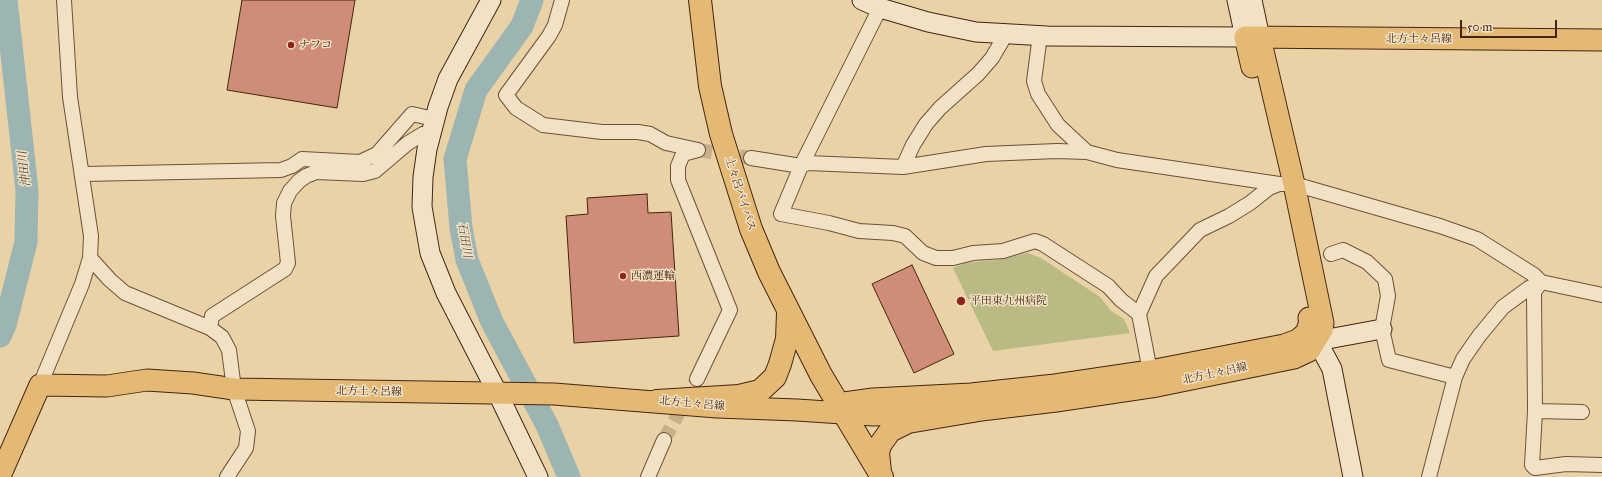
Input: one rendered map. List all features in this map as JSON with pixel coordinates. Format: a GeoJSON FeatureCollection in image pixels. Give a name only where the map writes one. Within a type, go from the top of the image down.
{"type":"FeatureCollection","features":[{"type":"Feature","properties":{"kind":"highway","name":"土々呂バイパス"},"geometry":{"type":"LineString","coordinates":[[700,0],[710,86],[720,134],[751,228],[769,272],[788,312],[837,409],[848,445],[876,477]]}},
{"type":"Feature","properties":{"kind":"highway"},"geometry":{"type":"LineString","coordinates":[[657,401],[740,396],[760,391],[775,377],[785,351],[788,312]]}},
{"type":"Feature","properties":{"kind":"highway"},"geometry":{"type":"LineString","coordinates":[[876,477],[880,445],[890,431],[908,422],[973,411]]}},
{"type":"Feature","properties":{"kind":"main road","name":"北方土々呂線"},"geometry":{"type":"LineString","coordinates":[[1253,37],[1602,40]]}},
{"type":"Feature","properties":{"kind":"main road"},"geometry":{"type":"LineString","coordinates":[[1253,37],[1287,184],[1323,323],[1322,330],[1312,337]]}},
{"type":"Feature","properties":{"kind":"main road","name":"北方土々呂線"},"geometry":{"type":"LineString","coordinates":[[837,409],[873,399],[971,394],[1054,385],[1154,378],[1294,358],[1309,351],[1312,337]]}},
{"type":"Feature","properties":{"kind":"main road","name":"北方土々呂線"},"geometry":{"type":"LineString","coordinates":[[40,386],[108,386],[147,380],[193,383],[234,389],[554,394],[657,401],[717,407],[797,410],[837,409],[973,411],[1056,402],[1154,378]]}},
{"type":"Feature","properties":{"kind":"main road"},"geometry":{"type":"LineString","coordinates":[[0,476],[40,386]]}},
{"type":"Feature","properties":{"kind":"street"},"geometry":{"type":"LineString","coordinates":[[40,386],[82,284],[90,258],[91,236],[83,174],[70,97],[64,0]]}},
{"type":"Feature","properties":{"kind":"street"},"geometry":{"type":"LineString","coordinates":[[490,0],[448,79],[432,128],[422,185],[422,207],[430,253],[446,293],[502,394],[538,477]]}},
{"type":"Feature","properties":{"kind":"street"},"geometry":{"type":"LineString","coordinates":[[562,0],[555,25],[549,36],[506,95],[516,108],[543,125],[602,132],[638,132],[650,134],[666,143],[698,150],[683,154],[678,166],[678,180],[730,310],[697,379]]}},
{"type":"Feature","properties":{"kind":"street"},"geometry":{"type":"LineString","coordinates":[[862,0],[880,8],[928,22],[976,32],[1040,35],[1253,37]]}},
{"type":"Feature","properties":{"kind":"street"},"geometry":{"type":"LineString","coordinates":[[1237,0],[1253,37]]}},
{"type":"Feature","properties":{"kind":"street"},"geometry":{"type":"LineString","coordinates":[[1252,0],[1253,37]]}},
{"type":"Feature","properties":{"kind":"street"},"geometry":{"type":"LineString","coordinates":[[880,8],[801,166],[781,214],[829,223],[859,232],[893,233],[905,236],[923,253],[936,258],[953,258],[973,253],[1003,251],[1035,241],[1043,244],[1108,286],[1120,300],[1139,314]]}},
{"type":"Feature","properties":{"kind":"street"},"geometry":{"type":"LineString","coordinates":[[903,167],[913,145],[926,124],[940,108],[978,74],[992,58],[1006,34]]}},
{"type":"Feature","properties":{"kind":"street"},"geometry":{"type":"LineString","coordinates":[[1040,35],[1034,81],[1038,94],[1058,125],[1088,152]]}},
{"type":"Feature","properties":{"kind":"street"},"geometry":{"type":"LineString","coordinates":[[83,174],[281,170],[292,166],[302,159],[360,162],[377,154],[412,114],[432,128]]}},
{"type":"Feature","properties":{"kind":"street"},"geometry":{"type":"LineString","coordinates":[[210,328],[212,316],[285,269],[288,263],[283,216],[284,203],[290,191],[299,181],[316,172],[363,174],[375,171],[408,143],[432,128]]}},
{"type":"Feature","properties":{"kind":"street"},"geometry":{"type":"LineString","coordinates":[[751,158],[801,166],[808,163],[903,167],[986,154],[1057,151],[1088,152],[1117,160],[1287,184],[1440,226],[1478,239],[1534,274],[1541,282],[1602,295]]}},
{"type":"Feature","properties":{"kind":"street"},"geometry":{"type":"LineString","coordinates":[[1154,378],[1139,314],[1156,276],[1200,230],[1229,216],[1250,203],[1269,188],[1287,184]]}},
{"type":"Feature","properties":{"kind":"street"},"geometry":{"type":"LineString","coordinates":[[1331,254],[1343,250],[1367,262],[1384,279],[1388,296],[1382,329],[1389,360],[1455,377]]}},
{"type":"Feature","properties":{"kind":"street"},"geometry":{"type":"LineString","coordinates":[[90,258],[110,280],[125,293],[210,328],[222,337],[229,350],[234,389],[248,431],[246,448],[227,477]]}},
{"type":"Feature","properties":{"kind":"street"},"geometry":{"type":"LineString","coordinates":[[1429,477],[1455,377],[1463,359],[1479,336],[1503,307],[1529,288],[1541,282]]}},
{"type":"Feature","properties":{"kind":"street"},"geometry":{"type":"LineString","coordinates":[[1541,282],[1534,292],[1535,410],[1532,465],[1534,468],[1566,464],[1602,464]]}},
{"type":"Feature","properties":{"kind":"street"},"geometry":{"type":"LineString","coordinates":[[1353,477],[1332,369],[1312,337],[1382,329]]}},
{"type":"Feature","properties":{"kind":"street"},"geometry":{"type":"LineString","coordinates":[[1535,410],[1582,412]]}},
{"type":"Feature","properties":{"kind":"street"},"geometry":{"type":"LineString","coordinates":[[648,477],[664,440]]}},
{"type":"Feature","properties":{"kind":"green space","name":"平田東九州病院"},"geometry":{"type":"Polygon","coordinates":[[[1028,253],[1041,258],[1100,297],[1111,311],[1124,319],[1130,333],[993,351],[953,268],[965,263],[996,260],[1028,253]]]}},
{"type":"Feature","properties":{"kind":"building","name":"ナフコ"},"geometry":{"type":"Polygon","coordinates":[[[242,0],[355,0],[337,108],[227,90],[242,0]]]}},
{"type":"Feature","properties":{"kind":"building","name":"西濃運輸"},"geometry":{"type":"Polygon","coordinates":[[[647,194],[648,213],[671,212],[679,336],[574,343],[566,216],[588,214],[587,198],[647,194]]]}},
{"type":"Feature","properties":{"kind":"building"},"geometry":{"type":"Polygon","coordinates":[[[912,265],[954,354],[914,373],[872,284],[912,265]]]}},
{"type":"Feature","properties":{"kind":"waterway","name":"沖田川"},"geometry":{"type":"LineString","coordinates":[[0,336],[5,325],[26,242],[27,190],[6,0]]}},
{"type":"Feature","properties":{"kind":"waterway","name":"石田川"},"geometry":{"type":"LineString","coordinates":[[532,0],[522,26],[476,90],[455,159],[461,228],[467,260],[492,322],[547,425],[569,477]]}},
{"type":"Feature","properties":{"kind":"tunnel"},"geometry":{"type":"LineString","coordinates":[[698,150],[751,158]]}},
{"type":"Feature","properties":{"kind":"tunnel"},"geometry":{"type":"LineString","coordinates":[[664,440],[697,379]]}},
{"type":"Feature","properties":{"kind":"place","name":"ナフコ"},"geometry":{"type":"Point","coordinates":[291,45]}},
{"type":"Feature","properties":{"kind":"place","name":"西濃運輸"},"geometry":{"type":"Point","coordinates":[623,276]}},
{"type":"Feature","properties":{"kind":"place","name":"平田東九州病院"},"geometry":{"type":"Point","coordinates":[961,301]}}]}
